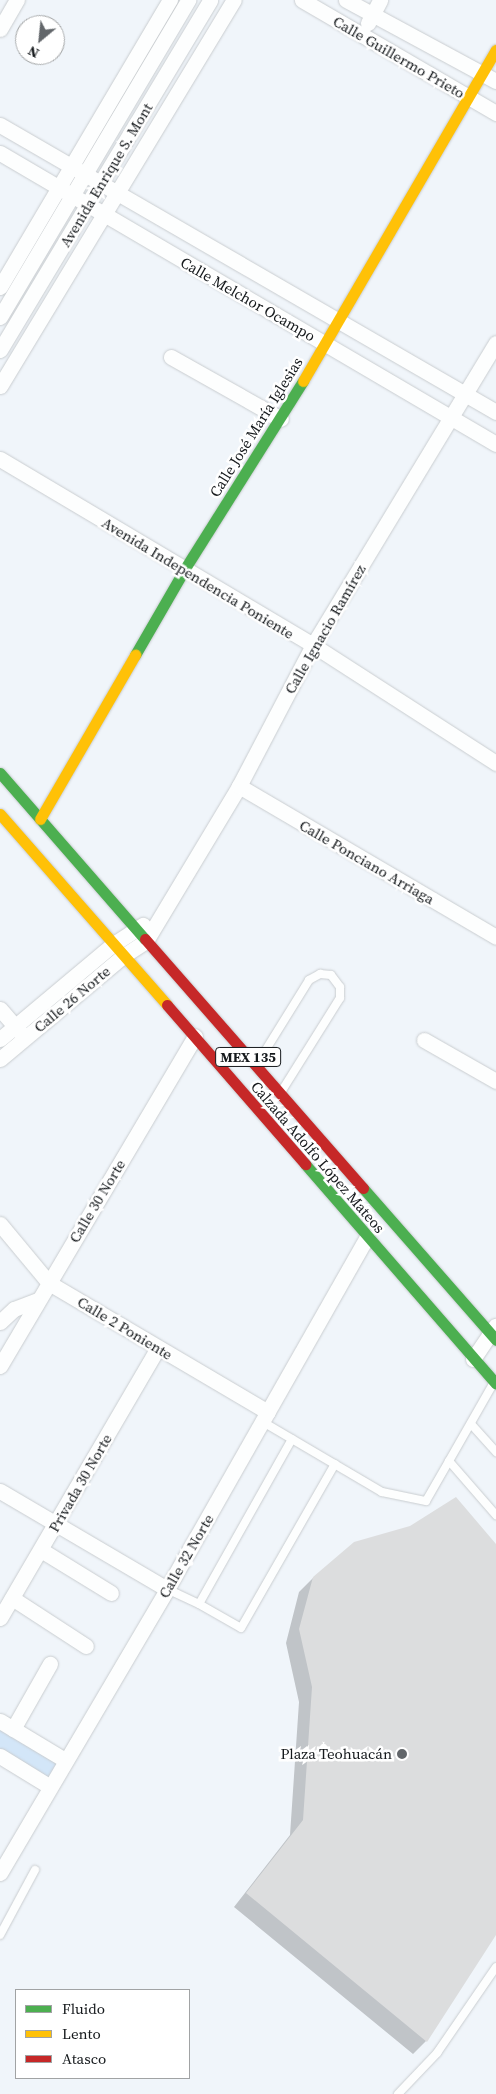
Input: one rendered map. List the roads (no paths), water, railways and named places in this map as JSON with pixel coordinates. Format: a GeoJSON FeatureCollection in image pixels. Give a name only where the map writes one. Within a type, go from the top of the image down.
{"type":"FeatureCollection","features":[{"type":"Feature","properties":{"kind":"main road","name":"Calle José María Iglesias"},"geometry":{"type":"LineString","coordinates":[[40,819],[184,570],[281,419],[496,50]]}},
{"type":"Feature","properties":{"kind":"main road","name":"Calzada Adolfo López Mateos"},"geometry":{"type":"LineString","coordinates":[[0,773],[280,1094],[494,1333]]}},
{"type":"Feature","properties":{"kind":"main road","name":"Calzada Adolfo López Mateos"},"geometry":{"type":"LineString","coordinates":[[0,814],[112,944],[195,1036],[473,1359],[496,1382]]}},
{"type":"Feature","properties":{"kind":"street"},"geometry":{"type":"LineString","coordinates":[[0,29],[17,0]]}},
{"type":"Feature","properties":{"kind":"street"},"geometry":{"type":"LineString","coordinates":[[0,287],[67,192],[72,166],[170,0]]}},
{"type":"Feature","properties":{"kind":"street","name":"Avenida Enrique S. Mont"},"geometry":{"type":"LineString","coordinates":[[0,317],[67,192],[86,174],[188,0]]}},
{"type":"Feature","properties":{"kind":"street","name":"Avenida Enrique S. Mont"},"geometry":{"type":"LineString","coordinates":[[0,350],[89,205],[210,0]]}},
{"type":"Feature","properties":{"kind":"street"},"geometry":{"type":"LineString","coordinates":[[0,386],[106,215],[234,0]]}},
{"type":"Feature","properties":{"kind":"street","name":"Calle Guillermo Prieto"},"geometry":{"type":"LineString","coordinates":[[302,0],[496,113]]}},
{"type":"Feature","properties":{"kind":"street","name":"Calle Guillermo Prieto"},"geometry":{"type":"LineString","coordinates":[[346,0],[496,82]]}},
{"type":"Feature","properties":{"kind":"street"},"geometry":{"type":"LineString","coordinates":[[363,36],[371,14],[380,0]]}},
{"type":"Feature","properties":{"kind":"street","name":"Calle Melchor Ocampo"},"geometry":{"type":"LineString","coordinates":[[0,125],[496,412]]}},
{"type":"Feature","properties":{"kind":"street","name":"Calle Melchor Ocampo"},"geometry":{"type":"LineString","coordinates":[[0,152],[496,444]]}},
{"type":"Feature","properties":{"kind":"street","name":"Calle Ignacio Ramírez"},"geometry":{"type":"LineString","coordinates":[[146,941],[239,786],[313,645],[453,417],[496,343]]}},
{"type":"Feature","properties":{"kind":"street"},"geometry":{"type":"LineString","coordinates":[[171,357],[281,419]]}},
{"type":"Feature","properties":{"kind":"street","name":"Avenida Independencia Poniente"},"geometry":{"type":"LineString","coordinates":[[0,458],[184,570],[313,645],[495,762]]}},
{"type":"Feature","properties":{"kind":"street","name":"Calle Ponciano Arriaga"},"geometry":{"type":"LineString","coordinates":[[239,786],[496,937]]}},
{"type":"Feature","properties":{"kind":"street"},"geometry":{"type":"LineString","coordinates":[[136,928],[160,918]]}},
{"type":"Feature","properties":{"kind":"street","name":"Calle 26 Norte"},"geometry":{"type":"LineString","coordinates":[[0,1039],[112,944],[136,928]]}},
{"type":"Feature","properties":{"kind":"street","name":"Calle 26 Norte"},"geometry":{"type":"LineString","coordinates":[[0,1059],[123,956],[146,941]]}},
{"type":"Feature","properties":{"kind":"street"},"geometry":{"type":"LineString","coordinates":[[0,1009],[25,1038]]}},
{"type":"Feature","properties":{"kind":"street","name":"Calle 30 Norte"},"geometry":{"type":"LineString","coordinates":[[0,1366],[195,1036]]}},
{"type":"Feature","properties":{"kind":"street"},"geometry":{"type":"LineString","coordinates":[[424,1040],[496,1081]]}},
{"type":"Feature","properties":{"kind":"street","name":"Calle 2 Poniente"},"geometry":{"type":"LineString","coordinates":[[0,1224],[49,1282],[158,1348],[265,1417]]}},
{"type":"Feature","properties":{"kind":"street","name":"Calle 32 Norte"},"geometry":{"type":"LineString","coordinates":[[0,1873],[49,1786],[167,1589],[367,1237]]}},
{"type":"Feature","properties":{"kind":"street"},"geometry":{"type":"LineString","coordinates":[[0,1322],[14,1309],[38,1300]]}},
{"type":"Feature","properties":{"kind":"street"},"geometry":{"type":"LineString","coordinates":[[473,1359],[494,1333]]}},
{"type":"Feature","properties":{"kind":"street","name":"Privada 30 Norte"},"geometry":{"type":"LineString","coordinates":[[0,1618],[158,1348]]}},
{"type":"Feature","properties":{"kind":"street"},"geometry":{"type":"LineString","coordinates":[[0,1491],[167,1589]]}},
{"type":"Feature","properties":{"kind":"street"},"geometry":{"type":"LineString","coordinates":[[41,1550],[112,1593]]}},
{"type":"Feature","properties":{"kind":"street"},"geometry":{"type":"LineString","coordinates":[[12,1598],[86,1646]]}},
{"type":"Feature","properties":{"kind":"street"},"geometry":{"type":"LineString","coordinates":[[50,1664],[6,1725],[65,1760]]}},
{"type":"Feature","properties":{"kind":"street"},"geometry":{"type":"LineString","coordinates":[[0,1756],[49,1786]]}},
{"type":"Feature","properties":{"kind":"lane"},"geometry":{"type":"LineString","coordinates":[[256,1066],[309,980],[320,974],[331,974],[340,987],[340,998],[280,1094]]}},
{"type":"Feature","properties":{"kind":"lane"},"geometry":{"type":"LineString","coordinates":[[265,1417],[292,1439],[382,1492],[426,1501],[496,1382]]}},
{"type":"Feature","properties":{"kind":"lane"},"geometry":{"type":"LineString","coordinates":[[471,1424],[496,1452]]}},
{"type":"Feature","properties":{"kind":"lane"},"geometry":{"type":"LineString","coordinates":[[199,1604],[292,1439]]}},
{"type":"Feature","properties":{"kind":"lane"},"geometry":{"type":"LineString","coordinates":[[449,1461],[496,1515]]}},
{"type":"Feature","properties":{"kind":"lane"},"geometry":{"type":"LineString","coordinates":[[167,1589],[199,1604],[241,1628],[335,1464]]}},
{"type":"Feature","properties":{"kind":"lane"},"geometry":{"type":"LineString","coordinates":[[0,1935],[35,1870]]}},
{"type":"Feature","properties":{"kind":"lane"},"geometry":{"type":"LineString","coordinates":[[398,2094],[437,2052],[496,1967]]}},
{"type":"Feature","properties":{"kind":"place","name":"Plaza Teohuacán"},"geometry":{"type":"Point","coordinates":[402,1754]}}]}
